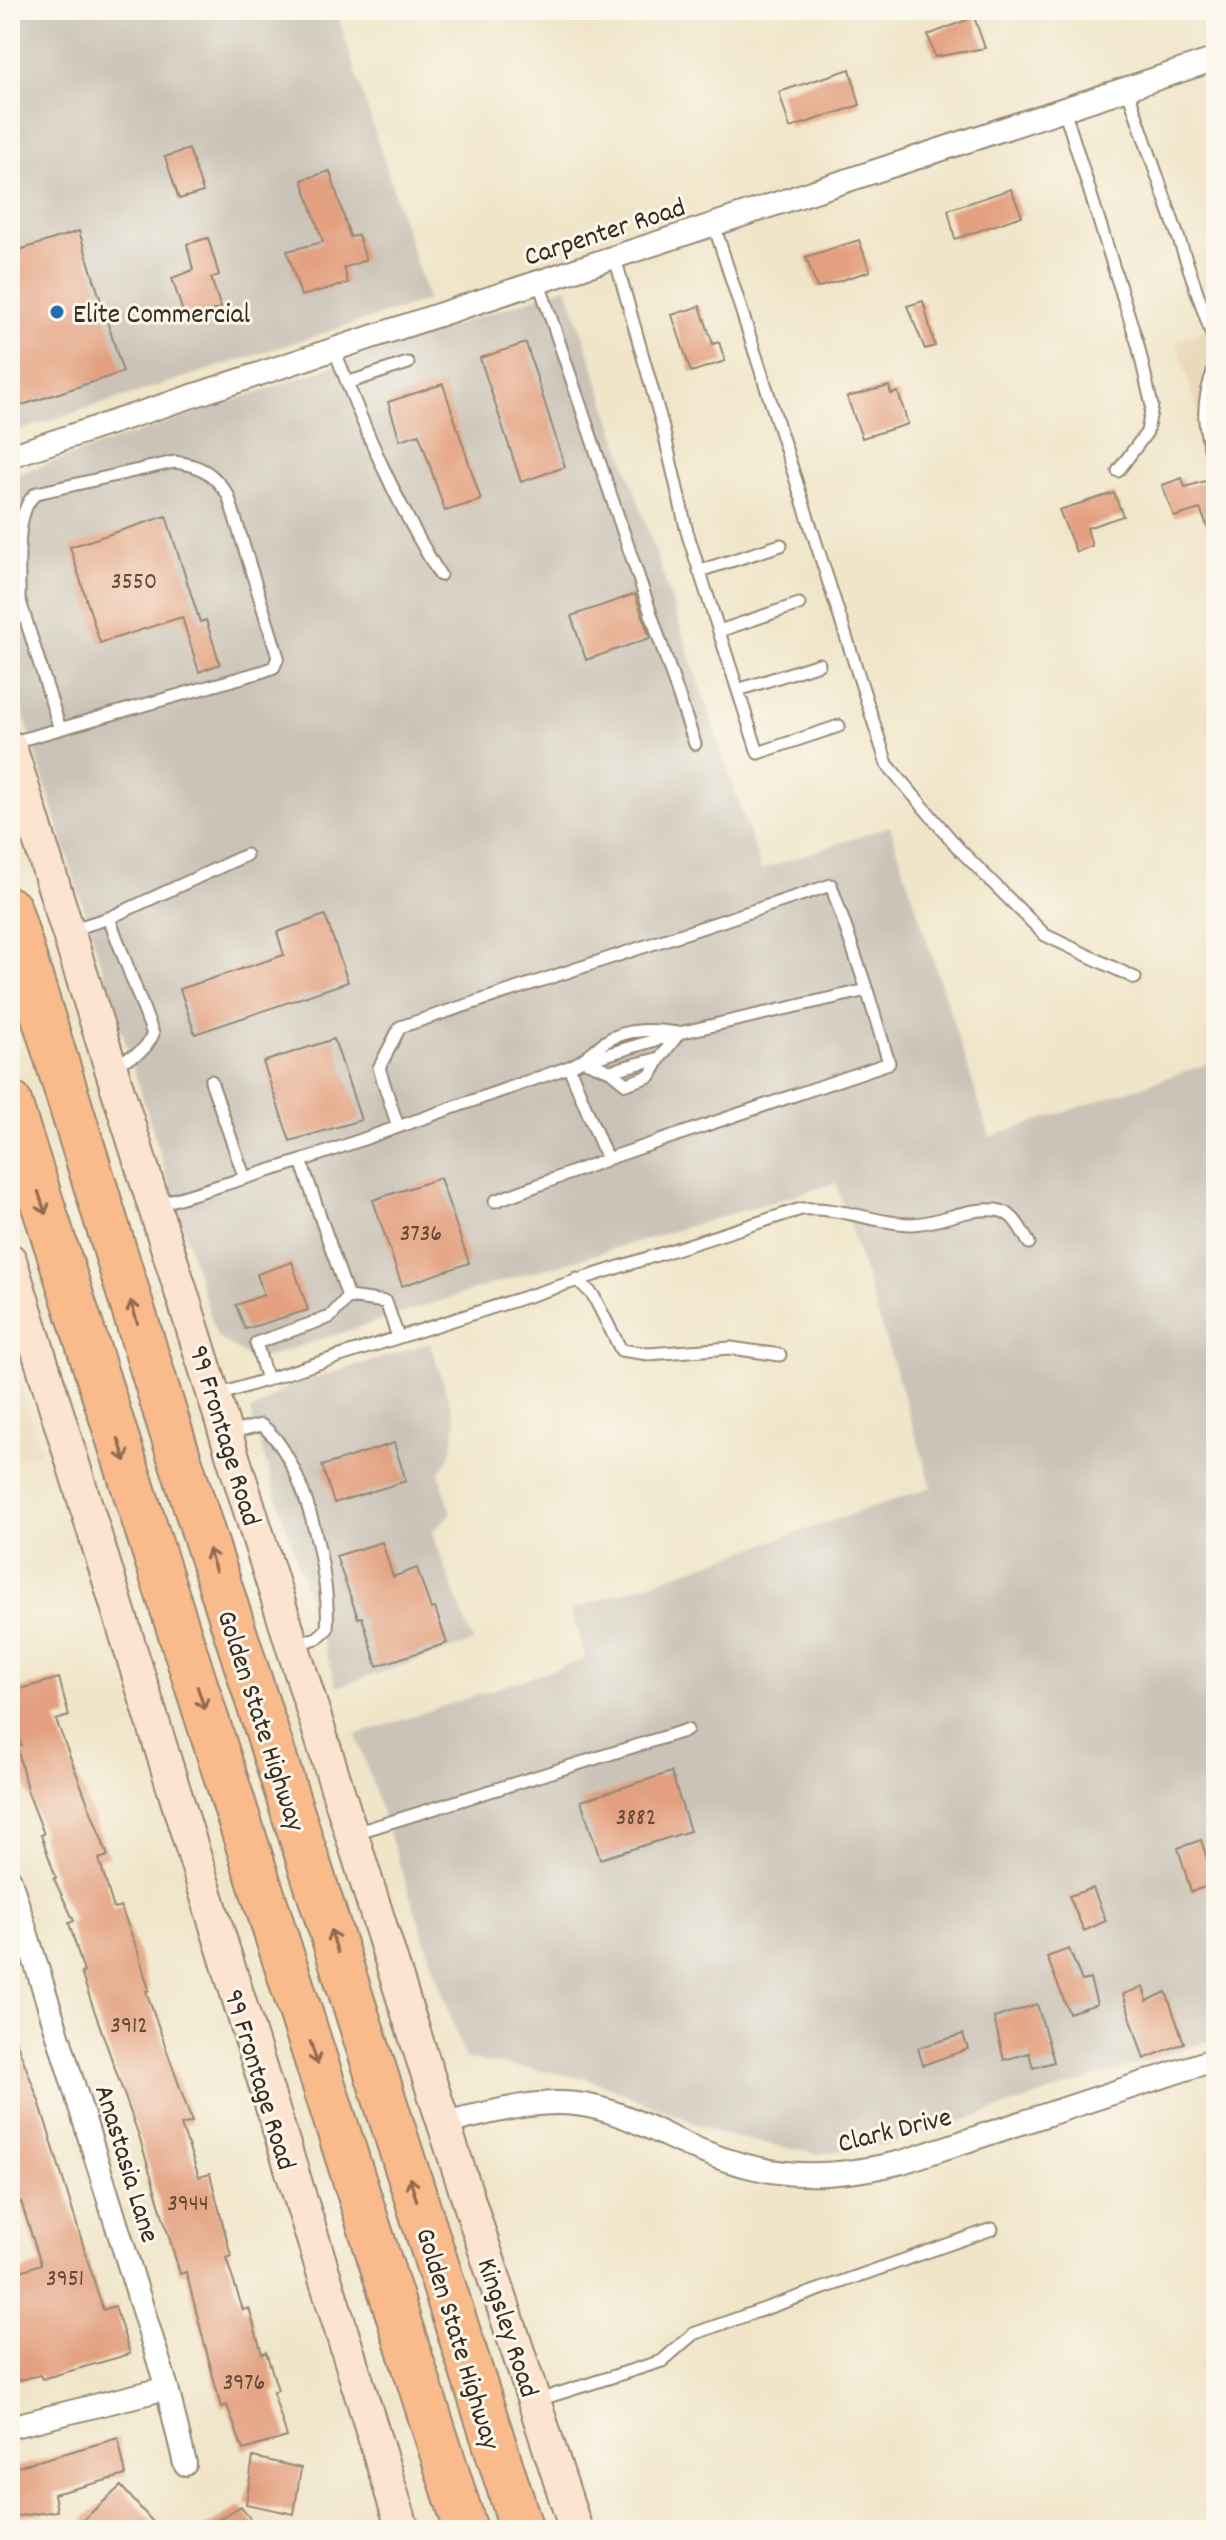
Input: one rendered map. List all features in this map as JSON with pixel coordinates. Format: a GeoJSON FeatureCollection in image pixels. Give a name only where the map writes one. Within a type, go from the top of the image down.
{"type":"FeatureCollection","features":[{"type":"Feature","properties":{"kind":"highway","name":"Golden State Highway"},"geometry":{"type":"LineString","coordinates":[[10,909],[167,1419],[522,2530]]}},
{"type":"Feature","properties":{"kind":"highway","name":"Golden State Highway"},"geometry":{"type":"LineString","coordinates":[[10,1102],[466,2530]]}},
{"type":"Feature","properties":{"kind":"street","name":"Carpenter Road"},"geometry":{"type":"LineString","coordinates":[[10,456],[1216,59]]}},
{"type":"Feature","properties":{"kind":"street","name":"99 Frontage Road"},"geometry":{"type":"LineString","coordinates":[[10,745],[444,2123]]}},
{"type":"Feature","properties":{"kind":"street","name":"99 Frontage Road"},"geometry":{"type":"LineString","coordinates":[[12,1272],[403,2530]]}},
{"type":"Feature","properties":{"kind":"street","name":"Anastasia Lane"},"geometry":{"type":"LineString","coordinates":[[10,1880],[167,2388],[185,2464]]}},
{"type":"Feature","properties":{"kind":"street","name":"Clark Drive"},"geometry":{"type":"LineString","coordinates":[[444,2123],[546,2103],[578,2104],[631,2120],[736,2166],[795,2176],[848,2173],[902,2162],[1216,2059]]}},
{"type":"Feature","properties":{"kind":"street","name":"Kingsley Road"},"geometry":{"type":"LineString","coordinates":[[444,2123],[576,2530]]}},
{"type":"Feature","properties":{"kind":"street"},"geometry":{"type":"LineString","coordinates":[[10,2427],[167,2388]]}},
{"type":"Feature","properties":{"kind":"lane"},"geometry":{"type":"LineString","coordinates":[[1127,88],[1216,347]]}},
{"type":"Feature","properties":{"kind":"lane"},"geometry":{"type":"LineString","coordinates":[[1064,109],[1138,345],[1152,406],[1147,432],[1118,471]]}},
{"type":"Feature","properties":{"kind":"lane"},"geometry":{"type":"LineString","coordinates":[[714,225],[887,764],[959,849],[1045,935],[1135,978]]}},
{"type":"Feature","properties":{"kind":"lane"},"geometry":{"type":"LineString","coordinates":[[615,258],[699,571],[758,753],[839,726]]}},
{"type":"Feature","properties":{"kind":"lane"},"geometry":{"type":"LineString","coordinates":[[539,283],[695,744]]}},
{"type":"Feature","properties":{"kind":"lane"},"geometry":{"type":"LineString","coordinates":[[335,351],[402,513],[440,575]]}},
{"type":"Feature","properties":{"kind":"lane"},"geometry":{"type":"LineString","coordinates":[[347,383],[408,363]]}},
{"type":"Feature","properties":{"kind":"lane"},"geometry":{"type":"LineString","coordinates":[[1216,364],[1205,390],[1204,431],[1216,469]]}},
{"type":"Feature","properties":{"kind":"lane"},"geometry":{"type":"LineString","coordinates":[[10,745],[274,667],[278,657],[277,646],[228,495],[213,474],[195,465],[174,462],[37,493],[29,499],[22,516],[15,600],[60,729]]}},
{"type":"Feature","properties":{"kind":"lane"},"geometry":{"type":"LineString","coordinates":[[699,571],[781,545]]}},
{"type":"Feature","properties":{"kind":"lane"},"geometry":{"type":"LineString","coordinates":[[719,631],[799,604]]}},
{"type":"Feature","properties":{"kind":"lane"},"geometry":{"type":"LineString","coordinates":[[738,690],[819,664]]}},
{"type":"Feature","properties":{"kind":"lane"},"geometry":{"type":"LineString","coordinates":[[68,930],[109,918],[246,855]]}},
{"type":"Feature","properties":{"kind":"lane"},"geometry":{"type":"LineString","coordinates":[[398,1127],[379,1068],[400,1027],[831,885],[889,1063],[495,1201]]}},
{"type":"Feature","properties":{"kind":"lane"},"geometry":{"type":"LineString","coordinates":[[109,918],[153,1034],[147,1047],[136,1056],[110,1064]]}},
{"type":"Feature","properties":{"kind":"lane"},"geometry":{"type":"LineString","coordinates":[[156,1205],[301,1161],[569,1067],[585,1061],[607,1040],[647,1028],[679,1033],[867,990]]}},
{"type":"Feature","properties":{"kind":"lane"},"geometry":{"type":"LineString","coordinates":[[585,1061],[610,1071],[660,1058],[679,1033]]}},
{"type":"Feature","properties":{"kind":"lane"},"geometry":{"type":"LineString","coordinates":[[569,1067],[608,1159]]}},
{"type":"Feature","properties":{"kind":"lane"},"geometry":{"type":"LineString","coordinates":[[211,1081],[244,1176]]}},
{"type":"Feature","properties":{"kind":"lane"},"geometry":{"type":"LineString","coordinates":[[301,1161],[348,1297]]}},
{"type":"Feature","properties":{"kind":"lane"},"geometry":{"type":"LineString","coordinates":[[214,1397],[801,1209],[831,1208],[911,1224],[967,1212],[997,1210],[1013,1217],[1029,1243]]}},
{"type":"Feature","properties":{"kind":"lane"},"geometry":{"type":"LineString","coordinates":[[577,1279],[593,1295],[621,1350],[648,1354],[731,1348],[780,1355]]}},
{"type":"Feature","properties":{"kind":"lane"},"geometry":{"type":"LineString","coordinates":[[348,1297],[386,1302],[398,1337]]}},
{"type":"Feature","properties":{"kind":"lane"},"geometry":{"type":"LineString","coordinates":[[267,1380],[256,1343],[330,1317],[348,1297]]}},
{"type":"Feature","properties":{"kind":"lane"},"geometry":{"type":"LineString","coordinates":[[226,1433],[261,1425],[276,1435],[287,1452],[325,1565],[329,1604],[327,1629],[317,1638],[293,1645]]}},
{"type":"Feature","properties":{"kind":"lane"},"geometry":{"type":"LineString","coordinates":[[354,1833],[687,1730]]}},
{"type":"Feature","properties":{"kind":"lane"},"geometry":{"type":"LineString","coordinates":[[535,2402],[662,2361],[693,2334],[992,2229]]}},
{"type":"Feature","properties":{"kind":"shaded area"},"geometry":{"type":"Polygon","coordinates":[[[10,10],[336,10],[428,300],[10,433],[10,10]]]}},
{"type":"Feature","properties":{"kind":"shaded area"},"geometry":{"type":"Polygon","coordinates":[[[567,287],[761,870],[890,826],[990,1137],[1216,1061],[1216,2038],[891,2144],[817,2154],[724,2135],[587,2078],[465,2059],[356,1735],[586,1659],[571,1610],[932,1487],[836,1183],[490,1285],[254,1361],[217,1337],[10,671],[10,445],[20,473],[567,287]]]}},
{"type":"Feature","properties":{"kind":"shaded area"},"geometry":{"type":"Polygon","coordinates":[[[1216,327],[1216,469],[1176,341],[1216,327]]]}},
{"type":"Feature","properties":{"kind":"shaded area"},"geometry":{"type":"Polygon","coordinates":[[[430,1343],[456,1422],[451,1455],[439,1473],[451,1513],[432,1532],[473,1642],[337,1687],[250,1412],[289,1386],[430,1343]]]}},
{"type":"Feature","properties":{"kind":"shaded area"},"geometry":{"type":"Polygon","coordinates":[[[10,1354],[42,1451],[10,1462],[10,1354]]]}},
{"type":"Feature","properties":{"kind":"building"},"geometry":{"type":"Polygon","coordinates":[[[974,17],[985,48],[935,57],[928,35],[974,17]]]}},
{"type":"Feature","properties":{"kind":"building"},"geometry":{"type":"Polygon","coordinates":[[[850,69],[860,105],[790,128],[779,92],[850,69]]]}},
{"type":"Feature","properties":{"kind":"building"},"geometry":{"type":"Polygon","coordinates":[[[189,149],[203,192],[179,199],[165,157],[189,149]]]}},
{"type":"Feature","properties":{"kind":"building"},"geometry":{"type":"Polygon","coordinates":[[[330,171],[350,237],[358,235],[366,260],[344,268],[348,283],[301,296],[287,251],[323,242],[302,180],[330,171]]]}},
{"type":"Feature","properties":{"kind":"building"},"geometry":{"type":"Polygon","coordinates":[[[1011,189],[1022,216],[955,239],[948,210],[1011,189]]]}},
{"type":"Feature","properties":{"kind":"building","name":"Elite Commercial"},"geometry":{"type":"Polygon","coordinates":[[[79,231],[123,372],[10,409],[10,253],[79,231]]]}},
{"type":"Feature","properties":{"kind":"building"},"geometry":{"type":"Polygon","coordinates":[[[208,238],[219,275],[211,278],[221,308],[185,319],[172,278],[193,270],[187,244],[208,238]]]}},
{"type":"Feature","properties":{"kind":"building"},"geometry":{"type":"Polygon","coordinates":[[[859,240],[870,271],[817,288],[806,257],[859,240]]]}},
{"type":"Feature","properties":{"kind":"building"},"geometry":{"type":"Polygon","coordinates":[[[923,301],[935,346],[925,349],[907,306],[923,301]]]}},
{"type":"Feature","properties":{"kind":"building"},"geometry":{"type":"Polygon","coordinates":[[[700,306],[713,344],[719,342],[725,361],[691,372],[672,315],[700,306]]]}},
{"type":"Feature","properties":{"kind":"building"},"geometry":{"type":"Polygon","coordinates":[[[526,343],[565,467],[521,482],[480,358],[526,343]]]}},
{"type":"Feature","properties":{"kind":"building"},"geometry":{"type":"Polygon","coordinates":[[[443,384],[481,500],[445,511],[419,434],[400,440],[388,402],[443,384]]]}},
{"type":"Feature","properties":{"kind":"building"},"geometry":{"type":"Polygon","coordinates":[[[889,386],[891,394],[898,392],[908,424],[862,438],[847,397],[889,386]]]}},
{"type":"Feature","properties":{"kind":"building"},"geometry":{"type":"Polygon","coordinates":[[[1182,478],[1185,487],[1212,479],[1216,490],[1216,547],[1200,509],[1174,517],[1162,485],[1182,478]]]}},
{"type":"Feature","properties":{"kind":"building"},"geometry":{"type":"Polygon","coordinates":[[[1114,493],[1123,516],[1087,528],[1092,546],[1076,552],[1059,510],[1114,493]]]}},
{"type":"Feature","properties":{"kind":"building"},"geometry":{"type":"Polygon","coordinates":[[[166,516],[200,622],[206,620],[220,664],[199,672],[182,617],[100,643],[70,547],[166,516]]]}},
{"type":"Feature","properties":{"kind":"building"},"geometry":{"type":"Polygon","coordinates":[[[635,594],[650,638],[586,660],[571,616],[635,594]]]}},
{"type":"Feature","properties":{"kind":"building"},"geometry":{"type":"Polygon","coordinates":[[[325,915],[348,982],[195,1034],[180,989],[284,955],[277,932],[325,915]]]}},
{"type":"Feature","properties":{"kind":"building"},"geometry":{"type":"Polygon","coordinates":[[[334,1039],[361,1120],[290,1141],[263,1062],[334,1039]]]}},
{"type":"Feature","properties":{"kind":"building"},"geometry":{"type":"Polygon","coordinates":[[[440,1178],[469,1263],[402,1286],[373,1200],[440,1178]]]}},
{"type":"Feature","properties":{"kind":"building"},"geometry":{"type":"Polygon","coordinates":[[[292,1262],[308,1310],[245,1329],[236,1305],[264,1295],[257,1274],[292,1262]]]}},
{"type":"Feature","properties":{"kind":"building"},"geometry":{"type":"Polygon","coordinates":[[[394,1443],[406,1481],[334,1503],[322,1466],[394,1443]]]}},
{"type":"Feature","properties":{"kind":"building"},"geometry":{"type":"Polygon","coordinates":[[[382,1542],[393,1577],[417,1568],[447,1643],[377,1666],[362,1617],[358,1618],[336,1556],[382,1542]]]}},
{"type":"Feature","properties":{"kind":"building"},"geometry":{"type":"Polygon","coordinates":[[[59,1678],[69,1716],[56,1720],[108,1856],[99,1859],[114,1909],[121,1907],[138,1952],[149,1990],[146,1991],[192,2122],[181,2125],[199,2177],[210,2174],[231,2256],[226,2258],[243,2310],[249,2308],[262,2354],[266,2352],[278,2390],[273,2392],[287,2437],[243,2450],[227,2405],[221,2407],[186,2272],[180,2274],[140,2139],[81,1973],[84,1972],[69,1923],[74,1921],[54,1879],[41,1835],[44,1834],[27,1790],[17,1746],[21,1745],[10,1714],[10,1692],[59,1678]]]}},
{"type":"Feature","properties":{"kind":"building"},"geometry":{"type":"Polygon","coordinates":[[[671,1772],[690,1831],[600,1859],[581,1801],[671,1772]]]}},
{"type":"Feature","properties":{"kind":"building"},"geometry":{"type":"Polygon","coordinates":[[[1201,1840],[1215,1883],[1191,1892],[1178,1848],[1201,1840]]]}},
{"type":"Feature","properties":{"kind":"building"},"geometry":{"type":"Polygon","coordinates":[[[1093,1888],[1106,1921],[1084,1931],[1069,1896],[1093,1888]]]}},
{"type":"Feature","properties":{"kind":"building"},"geometry":{"type":"Polygon","coordinates":[[[1069,1949],[1082,1981],[1090,1979],[1097,2004],[1069,2013],[1047,1957],[1069,1949]]]}},
{"type":"Feature","properties":{"kind":"building"},"geometry":{"type":"Polygon","coordinates":[[[1143,1987],[1147,2001],[1166,1992],[1184,2043],[1144,2059],[1123,1994],[1143,1987]]]}},
{"type":"Feature","properties":{"kind":"building"},"geometry":{"type":"Polygon","coordinates":[[[1037,2004],[1054,2062],[1033,2068],[1029,2053],[1004,2060],[994,2018],[1037,2004]]]}},
{"type":"Feature","properties":{"kind":"building"},"geometry":{"type":"Polygon","coordinates":[[[10,2025],[40,2104],[103,2310],[115,2306],[130,2354],[42,2379],[40,2375],[10,2383],[10,2275],[41,2264],[21,2202],[10,2205],[10,2025]]]}},
{"type":"Feature","properties":{"kind":"building"},"geometry":{"type":"Polygon","coordinates":[[[963,2034],[968,2049],[923,2065],[918,2048],[963,2034]]]}},
{"type":"Feature","properties":{"kind":"building"},"geometry":{"type":"Polygon","coordinates":[[[118,2438],[126,2475],[54,2494],[57,2511],[10,2517],[10,2469],[118,2438]]]}},
{"type":"Feature","properties":{"kind":"building"},"geometry":{"type":"Polygon","coordinates":[[[253,2457],[301,2468],[294,2514],[246,2504],[253,2457]]]}},
{"type":"Feature","properties":{"kind":"building"},"geometry":{"type":"Polygon","coordinates":[[[121,2486],[160,2530],[90,2530],[83,2520],[121,2486]]]}},
{"type":"Feature","properties":{"kind":"building"},"geometry":{"type":"Polygon","coordinates":[[[241,2506],[258,2530],[201,2530],[241,2506]]]}},
{"type":"Feature","properties":{"kind":"place","name":"Elite Commercial"},"geometry":{"type":"Point","coordinates":[57,312]}}]}
